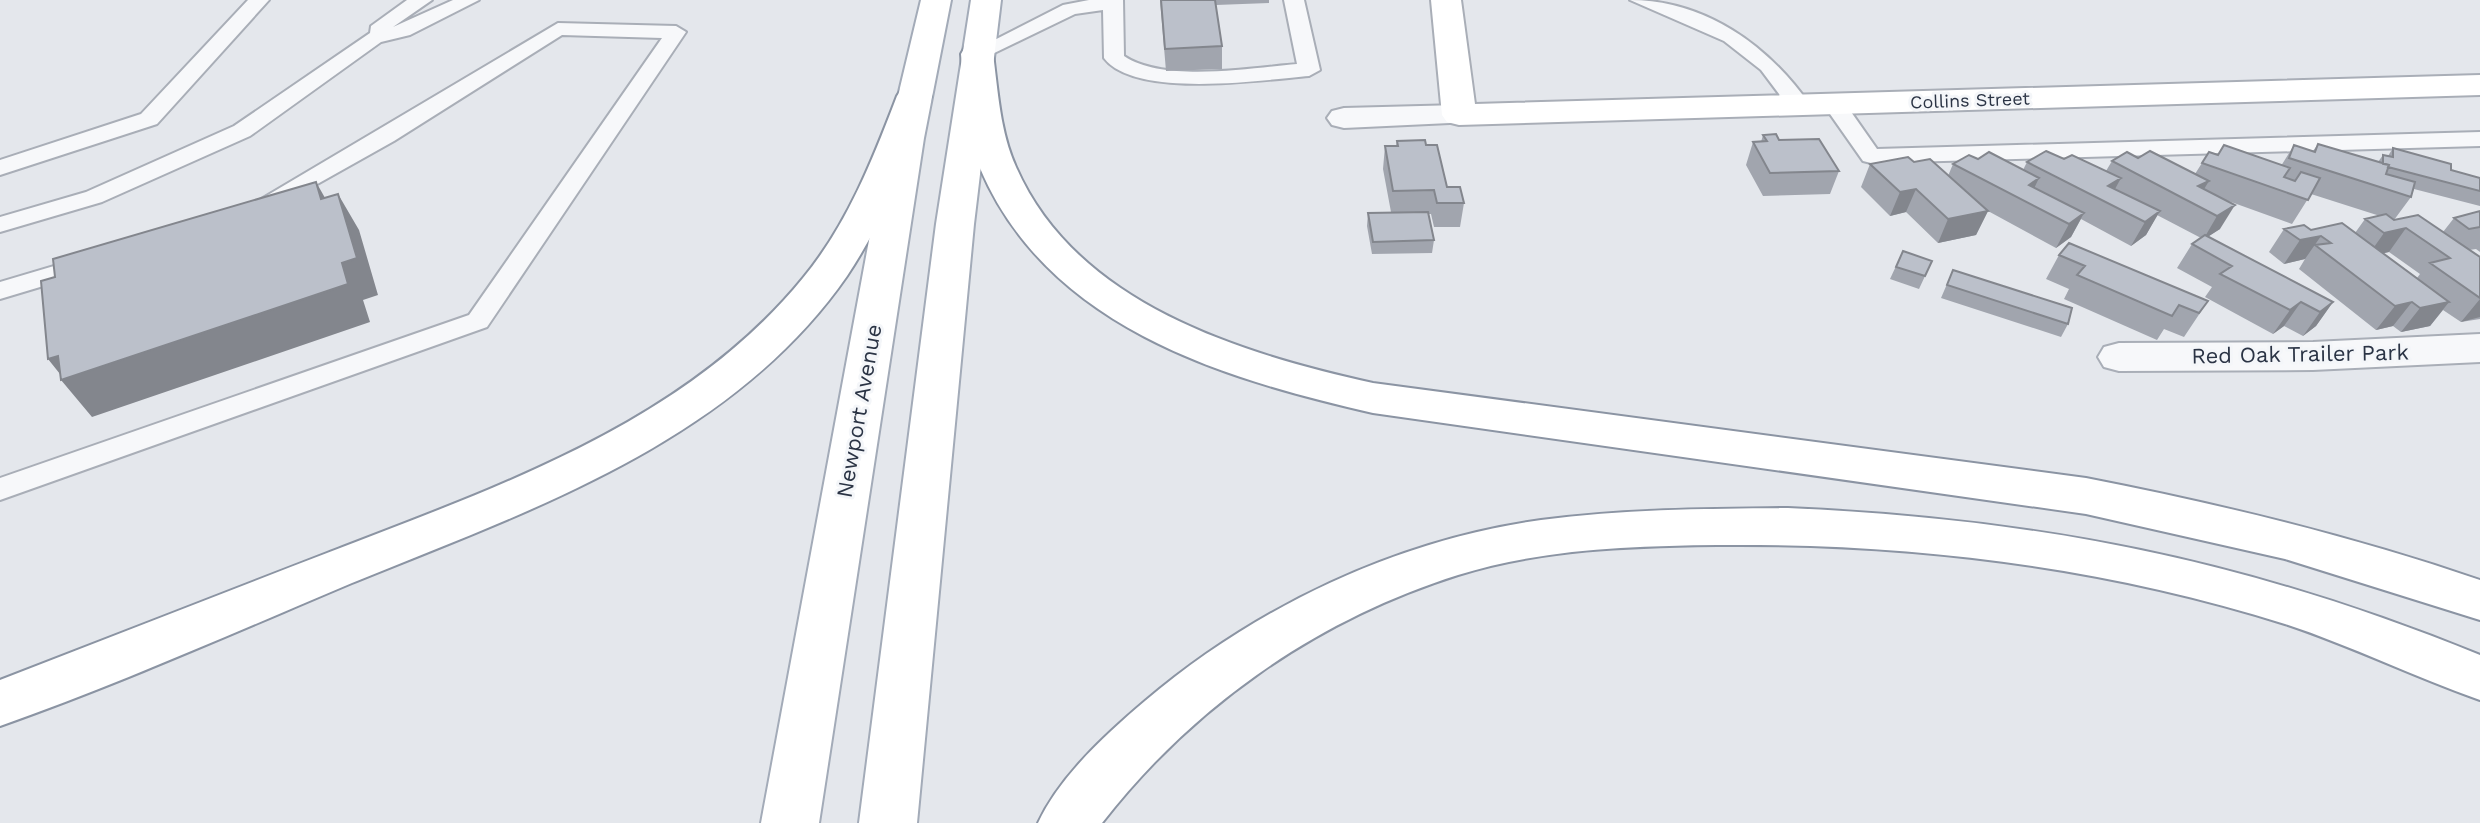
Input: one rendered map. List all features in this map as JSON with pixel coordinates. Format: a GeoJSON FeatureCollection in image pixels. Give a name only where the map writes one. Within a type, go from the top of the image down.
{"type":"FeatureCollection","features":[{"type":"Feature","properties":{"kind":"main road","name":"Newport Avenue"},"geometry":{"type":"LineString","coordinates":[[790,823],[914,96],[936,0]]}},
{"type":"Feature","properties":{"kind":"main road"},"geometry":{"type":"LineString","coordinates":[[888,823],[977,54],[986,0]]}},
{"type":"Feature","properties":{"kind":"main road"},"geometry":{"type":"LineString","coordinates":[[1446,0],[1459,115]]}},
{"type":"Feature","properties":{"kind":"main road"},"geometry":{"type":"LineString","coordinates":[[977,54],[982,104],[991,148],[1011,194],[1038,236],[1074,271],[1117,303],[1232,360],[1298,381],[1373,398],[1998,481],[2101,498],[2315,548],[2480,600]]}},
{"type":"Feature","properties":{"kind":"main road","name":"Collins Street"},"geometry":{"type":"LineString","coordinates":[[1459,115],[2480,85]]}},
{"type":"Feature","properties":{"kind":"main road"},"geometry":{"type":"LineString","coordinates":[[0,703],[504,502],[597,459],[672,416],[762,345],[817,288],[874,192],[914,96]]}},
{"type":"Feature","properties":{"kind":"main road"},"geometry":{"type":"LineString","coordinates":[[1067,823],[1108,772],[1166,712],[1245,652],[1333,602],[1455,557],[1538,539],[1612,531],[1719,525],[1811,526],[1935,535],[2045,550],[2156,571],[2263,597],[2389,640],[2480,678]]}},
{"type":"Feature","properties":{"kind":"street","name":"Collins Street"},"geometry":{"type":"LineString","coordinates":[[1344,118],[1459,115]]}},
{"type":"Feature","properties":{"kind":"street","name":"Red Oak Trailer Park"},"geometry":{"type":"LineString","coordinates":[[2119,357],[2313,356],[2480,348]]}},
{"type":"Feature","properties":{"kind":"lane"},"geometry":{"type":"LineString","coordinates":[[0,168],[149,119],[259,0]]}},
{"type":"Feature","properties":{"kind":"lane"},"geometry":{"type":"LineString","coordinates":[[0,225],[94,197],[242,131],[374,38],[383,25],[422,0]]}},
{"type":"Feature","properties":{"kind":"lane"},"geometry":{"type":"LineString","coordinates":[[374,38],[403,31],[469,0]]}},
{"type":"Feature","properties":{"kind":"lane"},"geometry":{"type":"LineString","coordinates":[[977,54],[1070,9],[1111,1],[1114,58],[1127,70],[1159,76],[1309,70],[1294,0]]}},
{"type":"Feature","properties":{"kind":"lane"},"geometry":{"type":"LineString","coordinates":[[1640,0],[1683,12],[1742,41],[1783,78],[1799,105]]}},
{"type":"Feature","properties":{"kind":"lane"},"geometry":{"type":"LineString","coordinates":[[0,489],[478,321],[676,32],[558,29],[277,200],[233,216]]}},
{"type":"Feature","properties":{"kind":"lane"},"geometry":{"type":"LineString","coordinates":[[1834,104],[1871,156],[2480,139]]}},
{"type":"Feature","properties":{"kind":"lane"},"geometry":{"type":"LineString","coordinates":[[0,291],[116,256]]}},
{"type":"Feature","properties":{"kind":"building"},"geometry":{"type":"Polygon","coordinates":[[[1161,0],[1215,0],[1222,46],[1165,49],[1161,0]]]}},
{"type":"Feature","properties":{"kind":"building"},"geometry":{"type":"Polygon","coordinates":[[[1776,134],[1779,140],[1819,139],[1839,171],[1770,173],[1753,142],[1767,141],[1763,135],[1776,134]]]}},
{"type":"Feature","properties":{"kind":"building"},"geometry":{"type":"Polygon","coordinates":[[[1425,140],[1426,145],[1437,145],[1447,187],[1460,187],[1464,203],[1437,203],[1434,190],[1393,191],[1385,146],[1398,146],[1397,141],[1425,140]]]}},
{"type":"Feature","properties":{"kind":"building"},"geometry":{"type":"Polygon","coordinates":[[[2318,144],[2389,165],[2386,174],[2415,182],[2411,197],[2289,158],[2294,145],[2315,152],[2318,144]]]}},
{"type":"Feature","properties":{"kind":"building"},"geometry":{"type":"Polygon","coordinates":[[[2224,145],[2290,168],[2284,177],[2295,181],[2301,172],[2320,178],[2308,200],[2202,163],[2209,152],[2218,155],[2224,145]]]}},
{"type":"Feature","properties":{"kind":"building"},"geometry":{"type":"Polygon","coordinates":[[[2393,148],[2451,164],[2451,170],[2480,178],[2480,191],[2388,167],[2383,164],[2383,155],[2393,157],[2393,148]]]}},
{"type":"Feature","properties":{"kind":"building"},"geometry":{"type":"Polygon","coordinates":[[[2046,151],[2064,159],[2072,155],[2121,178],[2108,186],[2160,211],[2145,222],[2027,162],[2046,151]]]}},
{"type":"Feature","properties":{"kind":"building"},"geometry":{"type":"Polygon","coordinates":[[[2150,151],[2209,181],[2198,186],[2235,205],[2217,216],[2112,161],[2127,152],[2138,158],[2150,151]]]}},
{"type":"Feature","properties":{"kind":"building"},"geometry":{"type":"Polygon","coordinates":[[[1989,152],[2039,178],[2029,185],[2084,213],[2069,224],[1953,164],[1969,155],[1978,159],[1989,152]]]}},
{"type":"Feature","properties":{"kind":"building"},"geometry":{"type":"Polygon","coordinates":[[[1908,157],[1914,162],[1930,159],[1988,211],[1948,219],[1916,189],[1900,192],[1870,164],[1908,157]]]}},
{"type":"Feature","properties":{"kind":"building"},"geometry":{"type":"Polygon","coordinates":[[[316,182],[321,199],[338,194],[357,258],[342,263],[348,284],[61,380],[58,356],[48,359],[41,281],[55,277],[53,259],[316,182]]]}},
{"type":"Feature","properties":{"kind":"building"},"geometry":{"type":"Polygon","coordinates":[[[2480,211],[2480,227],[2469,229],[2454,218],[2480,211]]]}},
{"type":"Feature","properties":{"kind":"building"},"geometry":{"type":"Polygon","coordinates":[[[1428,212],[1434,240],[1373,242],[1368,213],[1428,212]]]}},
{"type":"Feature","properties":{"kind":"building"},"geometry":{"type":"Polygon","coordinates":[[[2386,214],[2394,220],[2418,215],[2480,257],[2480,298],[2430,263],[2450,258],[2406,228],[2384,233],[2365,219],[2386,214]]]}},
{"type":"Feature","properties":{"kind":"building"},"geometry":{"type":"Polygon","coordinates":[[[2342,223],[2449,302],[2420,308],[2412,302],[2395,306],[2315,245],[2331,243],[2321,236],[2300,240],[2284,229],[2304,225],[2311,230],[2342,223]]]}},
{"type":"Feature","properties":{"kind":"building"},"geometry":{"type":"Polygon","coordinates":[[[2205,235],[2333,302],[2320,312],[2301,302],[2290,310],[2220,274],[2232,266],[2192,244],[2205,235]]]}},
{"type":"Feature","properties":{"kind":"building"},"geometry":{"type":"Polygon","coordinates":[[[2069,243],[2208,301],[2199,313],[2179,305],[2172,316],[2077,275],[2085,266],[2059,255],[2069,243]]]}},
{"type":"Feature","properties":{"kind":"building"},"geometry":{"type":"Polygon","coordinates":[[[1903,251],[1932,261],[1925,276],[1896,267],[1903,251]]]}},
{"type":"Feature","properties":{"kind":"building"},"geometry":{"type":"Polygon","coordinates":[[[1953,270],[2072,308],[2068,324],[1947,285],[1953,270]]]}}]}
